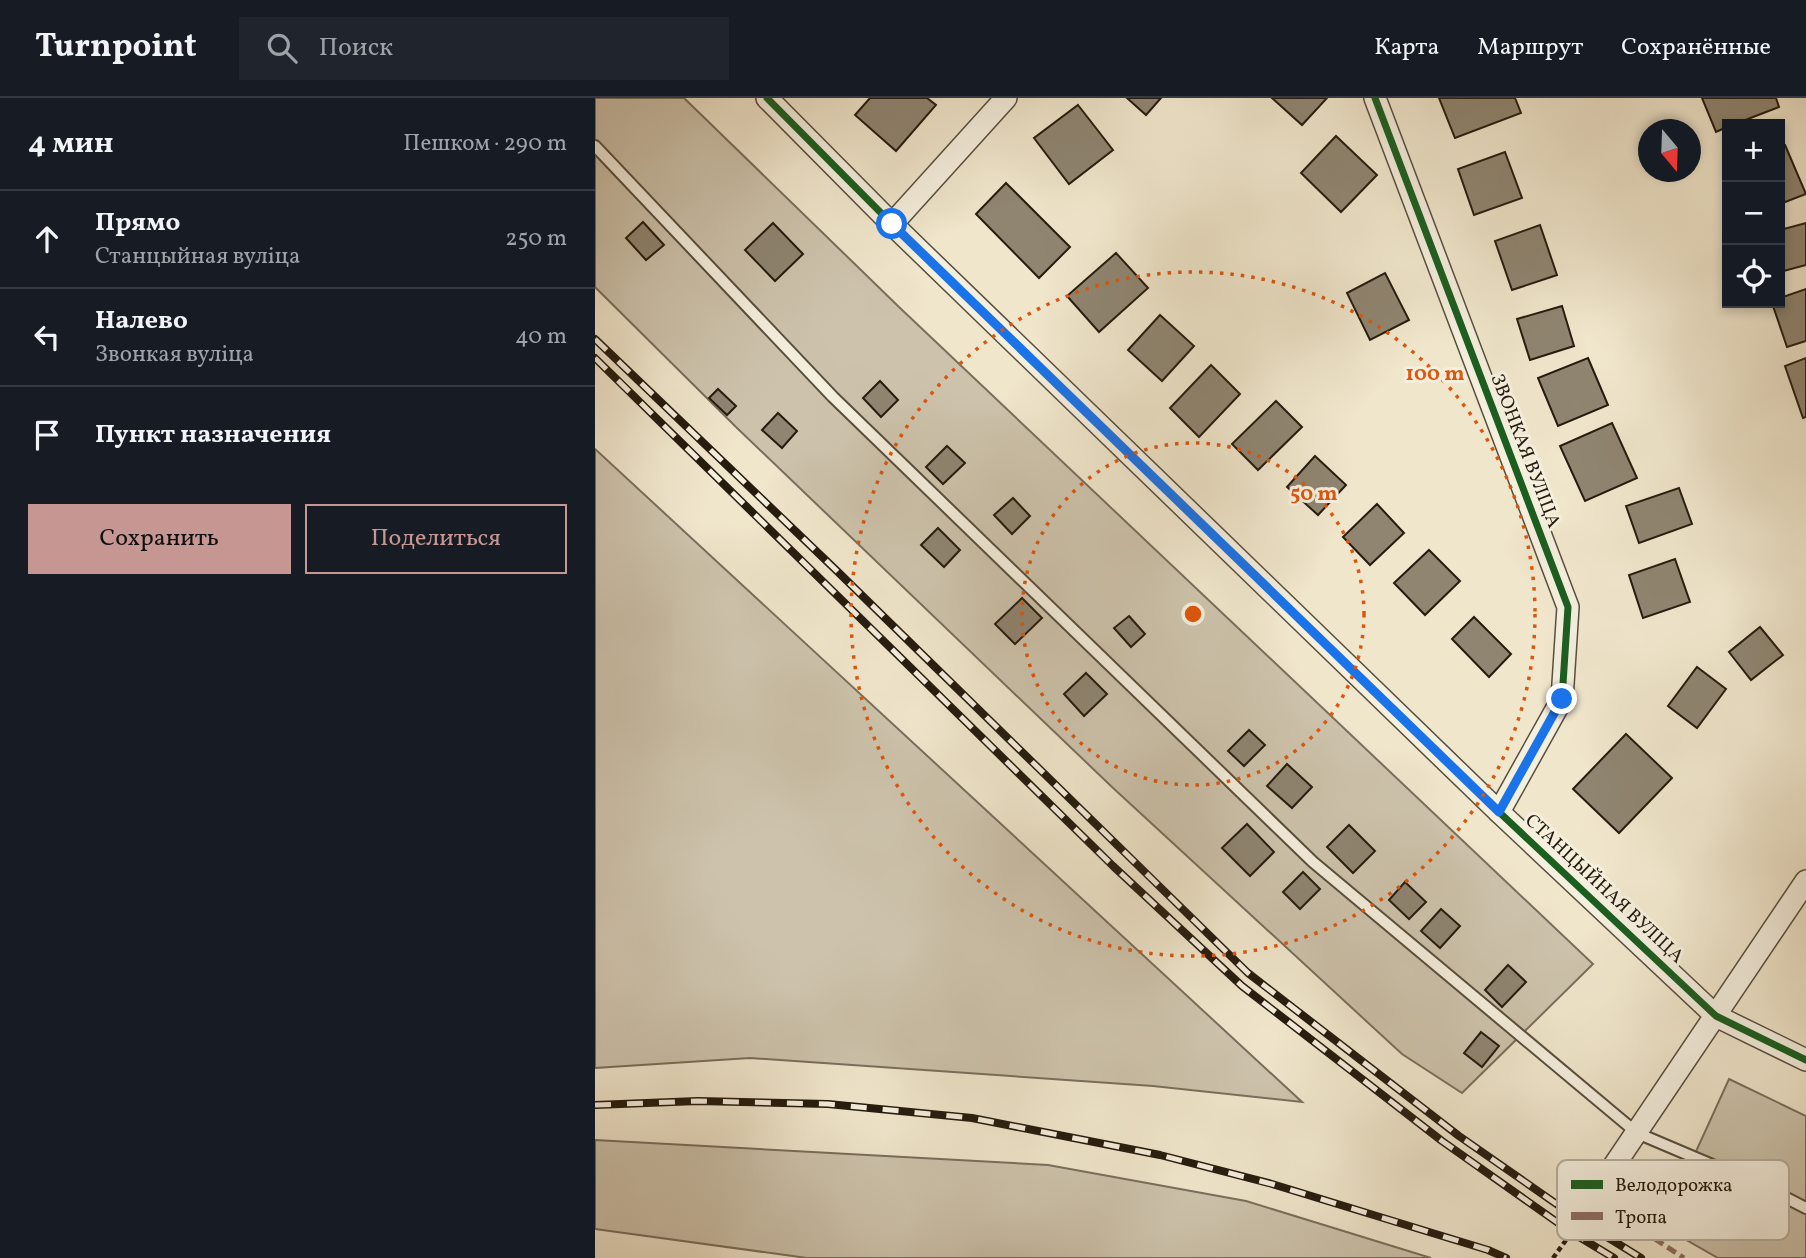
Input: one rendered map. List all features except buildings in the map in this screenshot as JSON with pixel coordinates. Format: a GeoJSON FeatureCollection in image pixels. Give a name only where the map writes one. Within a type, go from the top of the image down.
{"type":"FeatureCollection","features":[{"type":"Feature","properties":{"kind":"street","name":"СТАНЦЫЙНАЯ ВУЛІЦА"},"geometry":{"type":"LineString","coordinates":[[767,98],[892,224],[1499,812],[1716,1016],[1806,1060]]}},
{"type":"Feature","properties":{"kind":"street"},"geometry":{"type":"LineString","coordinates":[[892,224],[1006,98]]}},
{"type":"Feature","properties":{"kind":"street","name":"ЗВОНКАЯ ВУЛІЦА"},"geometry":{"type":"LineString","coordinates":[[1375,98],[1568,607],[1562,699],[1499,812]]}},
{"type":"Feature","properties":{"kind":"street"},"geometry":{"type":"LineString","coordinates":[[1618,1160],[1806,881]]}},
{"type":"Feature","properties":{"kind":"lane"},"geometry":{"type":"LineString","coordinates":[[595,146],[833,397],[1313,862],[1637,1133],[1701,1160]]}},
{"type":"Feature","properties":{"kind":"lane"},"geometry":{"type":"LineString","coordinates":[[1789,1199],[1806,1208]]}},
{"type":"Feature","properties":{"kind":"shaded area"},"geometry":{"type":"Polygon","coordinates":[[[595,98],[684,98],[899,307],[1593,964],[1462,1093],[1402,1054],[1112,787],[737,428],[595,287],[595,98]]]}},
{"type":"Feature","properties":{"kind":"shaded area"},"geometry":{"type":"Polygon","coordinates":[[[595,449],[1302,1102],[1153,1086],[750,1058],[595,1068],[595,449]]]}},
{"type":"Feature","properties":{"kind":"shaded area"},"geometry":{"type":"Polygon","coordinates":[[[1729,1079],[1806,1116],[1806,1258],[1718,1258],[1686,1240],[1789,1240],[1789,1160],[1692,1160],[1729,1079]]]}},
{"type":"Feature","properties":{"kind":"shaded area"},"geometry":{"type":"Polygon","coordinates":[[[595,1140],[1048,1165],[1246,1201],[1431,1258],[807,1258],[595,1229],[595,1140]]]}},
{"type":"Feature","properties":{"kind":"railway"},"geometry":{"type":"LineString","coordinates":[[595,339],[837,571],[1248,973],[1459,1136],[1557,1204]]}},
{"type":"Feature","properties":{"kind":"railway"},"geometry":{"type":"LineString","coordinates":[[595,358],[1113,866],[1242,986],[1442,1141],[1557,1222]]}},
{"type":"Feature","properties":{"kind":"railway"},"geometry":{"type":"LineString","coordinates":[[595,1105],[698,1101],[828,1104],[972,1118],[1160,1155],[1272,1184],[1488,1250],[1506,1258]]}},
{"type":"Feature","properties":{"kind":"railway"},"geometry":{"type":"LineString","coordinates":[[1584,1240],[1614,1258]]}},
{"type":"Feature","properties":{"kind":"railway"},"geometry":{"type":"LineString","coordinates":[[1612,1240],[1641,1258]]}},
{"type":"Feature","properties":{"kind":"marked path"},"geometry":{"type":"LineString","coordinates":[[1656,1240],[1684,1258]]}},
{"type":"Feature","properties":{"kind":"cycle path"},"geometry":{"type":"LineString","coordinates":[[767,98],[892,224],[1499,812],[1716,1016],[1806,1060]]}},
{"type":"Feature","properties":{"kind":"cycle path"},"geometry":{"type":"LineString","coordinates":[[1375,98],[1568,607],[1562,699],[1499,812]]}},
{"type":"Feature","properties":{"kind":"route"},"geometry":{"type":"LineString","coordinates":[[892,224],[1499,812],[1562,699]]}}]}
